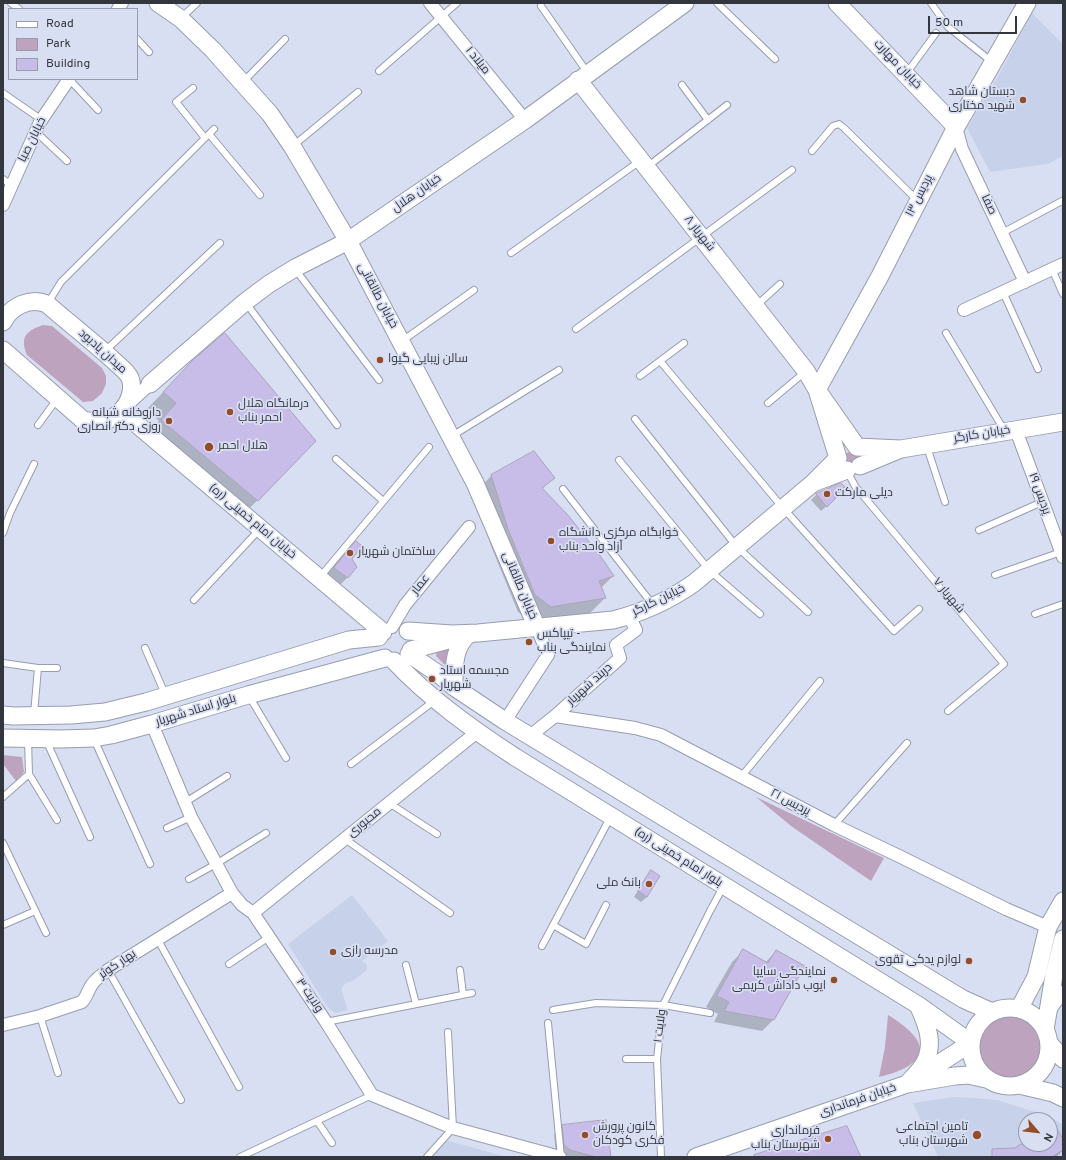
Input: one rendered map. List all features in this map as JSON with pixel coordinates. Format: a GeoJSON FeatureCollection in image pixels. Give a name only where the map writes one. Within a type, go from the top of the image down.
{"type":"FeatureCollection","features":[{"type":"Feature","properties":{"kind":"main road","name":"خیابان طالقانی"},"geometry":{"type":"LineString","coordinates":[[158,3],[181,19],[213,50],[270,114],[292,146],[348,241],[475,482],[537,628]]}},
{"type":"Feature","properties":{"kind":"main road","name":"خیابان هلال"},"geometry":{"type":"LineString","coordinates":[[150,384],[245,302],[269,284],[295,268],[348,241],[525,120],[583,76],[686,3]]}},
{"type":"Feature","properties":{"kind":"main road","name":"پردیس ۱۳"},"geometry":{"type":"LineString","coordinates":[[817,390],[880,276],[917,200],[956,127],[1027,3]]}},
{"type":"Feature","properties":{"kind":"main road","name":"خیابان مهارت"},"geometry":{"type":"LineString","coordinates":[[843,5],[956,127]]}},
{"type":"Feature","properties":{"kind":"main road","name":"شهریار ۸"},"geometry":{"type":"LineString","coordinates":[[583,76],[644,164],[806,371],[817,390],[857,447]]}},
{"type":"Feature","properties":{"kind":"main road"},"geometry":{"type":"LineString","coordinates":[[5,314],[24,303],[36,301],[47,304]]}},
{"type":"Feature","properties":{"kind":"main road","name":"میدان یادبود"},"geometry":{"type":"LineString","coordinates":[[47,304],[127,373],[132,385],[130,396],[123,409]]}},
{"type":"Feature","properties":{"kind":"main road"},"geometry":{"type":"LineString","coordinates":[[3,350],[83,420],[94,422],[106,421],[117,416],[123,409]]}},
{"type":"Feature","properties":{"kind":"main road","name":"شهریار ۸"},"geometry":{"type":"LineString","coordinates":[[817,390],[848,465]]}},
{"type":"Feature","properties":{"kind":"main road","name":"خیابان امام خمینی (ره)"},"geometry":{"type":"LineString","coordinates":[[123,409],[260,529],[355,609],[385,632]]}},
{"type":"Feature","properties":{"kind":"main road","name":"خیابان کارگر"},"geometry":{"type":"LineString","coordinates":[[470,634],[612,620],[629,616],[654,606],[683,590],[710,571],[813,483],[848,465],[901,449],[926,444],[1063,422]]}},
{"type":"Feature","properties":{"kind":"main road"},"geometry":{"type":"LineString","coordinates":[[848,465],[862,463],[862,452],[857,447]]}},
{"type":"Feature","properties":{"kind":"main road","name":"خیابان کارگر"},"geometry":{"type":"LineString","coordinates":[[857,447],[901,449]]}},
{"type":"Feature","properties":{"kind":"main road"},"geometry":{"type":"LineString","coordinates":[[349,640],[358,624],[355,609]]}},
{"type":"Feature","properties":{"kind":"main road"},"geometry":{"type":"LineString","coordinates":[[408,631],[412,639],[412,647],[410,652],[402,660],[390,659],[380,652],[378,644],[385,632],[401,627],[408,631],[470,634]]}},
{"type":"Feature","properties":{"kind":"main road","name":"بلوار استاد شهریار"},"geometry":{"type":"LineString","coordinates":[[3,715],[71,715],[104,712],[146,702],[349,640],[385,632]]}},
{"type":"Feature","properties":{"kind":"main road"},"geometry":{"type":"LineString","coordinates":[[410,652],[470,634]]}},
{"type":"Feature","properties":{"kind":"main road"},"geometry":{"type":"LineString","coordinates":[[454,687],[455,658],[461,643],[470,634]]}},
{"type":"Feature","properties":{"kind":"main road"},"geometry":{"type":"LineString","coordinates":[[410,652],[454,687],[505,721],[963,999],[992,1012]]}},
{"type":"Feature","properties":{"kind":"main road","name":"بلوار استاد شهریار"},"geometry":{"type":"LineString","coordinates":[[3,738],[94,738],[152,724],[248,695],[390,659]]}},
{"type":"Feature","properties":{"kind":"main road","name":"بلوار امام خمینی (ره)"},"geometry":{"type":"LineString","coordinates":[[390,659],[435,700],[476,732],[514,757],[918,1005],[970,1043]]}},
{"type":"Feature","properties":{"kind":"main road"},"geometry":{"type":"LineString","coordinates":[[146,702],[152,724]]}},
{"type":"Feature","properties":{"kind":"main road"},"geometry":{"type":"LineString","coordinates":[[1019,1009],[1036,977],[1048,926],[1063,901]]}},
{"type":"Feature","properties":{"kind":"main road"},"geometry":{"type":"LineString","coordinates":[[1063,939],[1054,975],[1049,1011],[1047,1036],[1048,1057],[1042,1070],[1032,1080],[1019,1085],[1000,1085],[986,1079],[975,1067],[970,1051],[970,1043],[975,1028],[985,1016],[992,1012],[1007,1008],[1019,1009],[1028,1012],[1036,1018],[1047,1036],[1063,1059]]}},
{"type":"Feature","properties":{"kind":"main road","name":"خیابان فرمانداری"},"geometry":{"type":"LineString","coordinates":[[907,1084],[924,1063],[928,1054],[930,1041],[918,1005]]}},
{"type":"Feature","properties":{"kind":"main road","name":"خیابان فرمانداری"},"geometry":{"type":"LineString","coordinates":[[907,1084],[970,1043]]}},
{"type":"Feature","properties":{"kind":"main road","name":"خیابان فرمانداری"},"geometry":{"type":"LineString","coordinates":[[696,1157],[907,1084],[955,1076],[968,1076],[986,1079]]}},
{"type":"Feature","properties":{"kind":"main road"},"geometry":{"type":"LineString","coordinates":[[1019,1085],[1053,1093],[1063,1098]]}},
{"type":"Feature","properties":{"kind":"street","name":"میلاد ۱"},"geometry":{"type":"LineString","coordinates":[[430,3],[525,120]]}},
{"type":"Feature","properties":{"kind":"street","name":"خیابان صبا"},"geometry":{"type":"LineString","coordinates":[[3,205],[7,182],[42,120],[68,80]]}},
{"type":"Feature","properties":{"kind":"street","name":"صفا"},"geometry":{"type":"LineString","coordinates":[[956,127],[962,149],[1025,282]]}},
{"type":"Feature","properties":{"kind":"street"},"geometry":{"type":"LineString","coordinates":[[964,310],[1057,266]]}},
{"type":"Feature","properties":{"kind":"street"},"geometry":{"type":"LineString","coordinates":[[130,379],[137,383],[150,384]]}},
{"type":"Feature","properties":{"kind":"street"},"geometry":{"type":"LineString","coordinates":[[123,409],[150,384]]}},
{"type":"Feature","properties":{"kind":"street","name":"پردیس ۱۹"},"geometry":{"type":"LineString","coordinates":[[1010,431],[1042,502],[1062,555]]}},
{"type":"Feature","properties":{"kind":"street","name":"عمار"},"geometry":{"type":"LineString","coordinates":[[385,632],[405,605],[469,527]]}},
{"type":"Feature","properties":{"kind":"street","name":"دربند شهریار"},"geometry":{"type":"LineString","coordinates":[[555,716],[620,658],[616,645],[636,630],[629,616]]}},
{"type":"Feature","properties":{"kind":"street"},"geometry":{"type":"LineString","coordinates":[[505,721],[548,655],[537,628]]}},
{"type":"Feature","properties":{"kind":"street"},"geometry":{"type":"LineString","coordinates":[[530,736],[555,716]]}},
{"type":"Feature","properties":{"kind":"street","name":"پردیس ۲۱"},"geometry":{"type":"LineString","coordinates":[[555,716],[635,728],[661,735],[834,825],[915,863],[1006,909],[1048,926]]}},
{"type":"Feature","properties":{"kind":"street","name":"ولایت ۳"},"geometry":{"type":"LineString","coordinates":[[152,724],[190,817],[232,893],[242,905],[253,913],[270,937],[372,1095]]}},
{"type":"Feature","properties":{"kind":"street","name":"محبوری"},"geometry":{"type":"LineString","coordinates":[[253,913],[476,732]]}},
{"type":"Feature","properties":{"kind":"street","name":"بهار کوثر"},"geometry":{"type":"LineString","coordinates":[[3,1025],[40,1016],[82,1002],[86,998],[90,987],[94,982],[108,970],[232,893]]}},
{"type":"Feature","properties":{"kind":"street"},"geometry":{"type":"LineString","coordinates":[[1049,1011],[1063,992]]}},
{"type":"Feature","properties":{"kind":"street"},"geometry":{"type":"LineString","coordinates":[[372,1095],[453,1128],[560,1157]]}},
{"type":"Feature","properties":{"kind":"lane"},"geometry":{"type":"LineString","coordinates":[[181,19],[197,3]]}},
{"type":"Feature","properties":{"kind":"lane"},"geometry":{"type":"LineString","coordinates":[[378,71],[457,3]]}},
{"type":"Feature","properties":{"kind":"lane"},"geometry":{"type":"LineString","coordinates":[[717,3],[775,59]]}},
{"type":"Feature","properties":{"kind":"lane"},"geometry":{"type":"LineString","coordinates":[[931,3],[948,27],[993,62]]}},
{"type":"Feature","properties":{"kind":"lane"},"geometry":{"type":"LineString","coordinates":[[541,6],[583,76]]}},
{"type":"Feature","properties":{"kind":"lane"},"geometry":{"type":"LineString","coordinates":[[906,74],[936,33]]}},
{"type":"Feature","properties":{"kind":"lane"},"geometry":{"type":"LineString","coordinates":[[242,82],[285,39]]}},
{"type":"Feature","properties":{"kind":"lane"},"geometry":{"type":"LineString","coordinates":[[138,40],[149,52]]}},
{"type":"Feature","properties":{"kind":"lane"},"geometry":{"type":"LineString","coordinates":[[70,80],[98,110]]}},
{"type":"Feature","properties":{"kind":"lane"},"geometry":{"type":"LineString","coordinates":[[682,85],[708,120]]}},
{"type":"Feature","properties":{"kind":"lane"},"geometry":{"type":"LineString","coordinates":[[193,88],[176,102],[260,195]]}},
{"type":"Feature","properties":{"kind":"lane"},"geometry":{"type":"LineString","coordinates":[[292,146],[358,92]]}},
{"type":"Feature","properties":{"kind":"lane"},"geometry":{"type":"LineString","coordinates":[[3,93],[42,120]]}},
{"type":"Feature","properties":{"kind":"lane"},"geometry":{"type":"LineString","coordinates":[[511,253],[644,164],[708,120],[727,105]]}},
{"type":"Feature","properties":{"kind":"lane"},"geometry":{"type":"LineString","coordinates":[[812,151],[834,126],[839,124],[917,200]]}},
{"type":"Feature","properties":{"kind":"lane"},"geometry":{"type":"LineString","coordinates":[[47,304],[61,282],[214,129]]}},
{"type":"Feature","properties":{"kind":"lane"},"geometry":{"type":"LineString","coordinates":[[36,132],[67,161]]}},
{"type":"Feature","properties":{"kind":"lane"},"geometry":{"type":"LineString","coordinates":[[576,329],[792,170]]}},
{"type":"Feature","properties":{"kind":"lane"},"geometry":{"type":"LineString","coordinates":[[1002,233],[1062,202]]}},
{"type":"Feature","properties":{"kind":"lane"},"geometry":{"type":"LineString","coordinates":[[104,352],[220,243]]}},
{"type":"Feature","properties":{"kind":"lane"},"geometry":{"type":"LineString","coordinates":[[1057,266],[1063,294]]}},
{"type":"Feature","properties":{"kind":"lane"},"geometry":{"type":"LineString","coordinates":[[295,268],[379,380]]}},
{"type":"Feature","properties":{"kind":"lane"},"geometry":{"type":"LineString","coordinates":[[756,307],[780,284]]}},
{"type":"Feature","properties":{"kind":"lane"},"geometry":{"type":"LineString","coordinates":[[401,341],[474,290]]}},
{"type":"Feature","properties":{"kind":"lane"},"geometry":{"type":"LineString","coordinates":[[1003,292],[1038,370]]}},
{"type":"Feature","properties":{"kind":"lane"},"geometry":{"type":"LineString","coordinates":[[245,302],[337,425]]}},
{"type":"Feature","properties":{"kind":"lane"},"geometry":{"type":"LineString","coordinates":[[946,333],[1010,431]]}},
{"type":"Feature","properties":{"kind":"lane"},"geometry":{"type":"LineString","coordinates":[[640,376],[684,343]]}},
{"type":"Feature","properties":{"kind":"lane"},"geometry":{"type":"LineString","coordinates":[[660,361],[783,508],[894,631],[919,609]]}},
{"type":"Feature","properties":{"kind":"lane"},"geometry":{"type":"LineString","coordinates":[[451,436],[559,370]]}},
{"type":"Feature","properties":{"kind":"lane"},"geometry":{"type":"LineString","coordinates":[[768,403],[806,371]]}},
{"type":"Feature","properties":{"kind":"lane"},"geometry":{"type":"LineString","coordinates":[[38,425],[58,398]]}},
{"type":"Feature","properties":{"kind":"lane"},"geometry":{"type":"LineString","coordinates":[[635,418],[738,547],[808,612]]}},
{"type":"Feature","properties":{"kind":"lane"},"geometry":{"type":"LineString","coordinates":[[926,444],[945,502]]}},
{"type":"Feature","properties":{"kind":"lane"},"geometry":{"type":"LineString","coordinates":[[319,578],[429,447]]}},
{"type":"Feature","properties":{"kind":"lane"},"geometry":{"type":"LineString","coordinates":[[336,459],[383,501]]}},
{"type":"Feature","properties":{"kind":"lane"},"geometry":{"type":"LineString","coordinates":[[620,460],[710,571],[760,614]]}},
{"type":"Feature","properties":{"kind":"lane"},"geometry":{"type":"LineString","coordinates":[[3,533],[10,513],[34,464]]}},
{"type":"Feature","properties":{"kind":"lane","name":"شهریار ۷"},"geometry":{"type":"LineString","coordinates":[[848,465],[855,486],[1004,664],[948,711]]}},
{"type":"Feature","properties":{"kind":"lane"},"geometry":{"type":"LineString","coordinates":[[563,490],[654,606]]}},
{"type":"Feature","properties":{"kind":"lane"},"geometry":{"type":"LineString","coordinates":[[980,530],[1042,502]]}},
{"type":"Feature","properties":{"kind":"lane"},"geometry":{"type":"LineString","coordinates":[[194,600],[260,529]]}},
{"type":"Feature","properties":{"kind":"lane"},"geometry":{"type":"LineString","coordinates":[[995,574],[1062,555]]}},
{"type":"Feature","properties":{"kind":"lane"},"geometry":{"type":"LineString","coordinates":[[1035,614],[1063,604]]}},
{"type":"Feature","properties":{"kind":"lane"},"geometry":{"type":"LineString","coordinates":[[145,648],[166,696]]}},
{"type":"Feature","properties":{"kind":"lane"},"geometry":{"type":"LineString","coordinates":[[3,663],[38,668],[56,668]]}},
{"type":"Feature","properties":{"kind":"lane"},"geometry":{"type":"LineString","coordinates":[[34,716],[38,668]]}},
{"type":"Feature","properties":{"kind":"lane"},"geometry":{"type":"LineString","coordinates":[[740,777],[820,682]]}},
{"type":"Feature","properties":{"kind":"lane"},"geometry":{"type":"LineString","coordinates":[[248,695],[286,758]]}},
{"type":"Feature","properties":{"kind":"lane"},"geometry":{"type":"LineString","coordinates":[[352,764],[435,700]]}},
{"type":"Feature","properties":{"kind":"lane"},"geometry":{"type":"LineString","coordinates":[[94,738],[150,864]]}},
{"type":"Feature","properties":{"kind":"lane"},"geometry":{"type":"LineString","coordinates":[[28,739],[29,774],[57,820]]}},
{"type":"Feature","properties":{"kind":"lane"},"geometry":{"type":"LineString","coordinates":[[46,739],[90,837]]}},
{"type":"Feature","properties":{"kind":"lane"},"geometry":{"type":"LineString","coordinates":[[834,825],[907,743]]}},
{"type":"Feature","properties":{"kind":"lane"},"geometry":{"type":"LineString","coordinates":[[3,797],[29,774]]}},
{"type":"Feature","properties":{"kind":"lane"},"geometry":{"type":"LineString","coordinates":[[184,803],[227,776]]}},
{"type":"Feature","properties":{"kind":"lane"},"geometry":{"type":"LineString","coordinates":[[389,803],[437,834]]}},
{"type":"Feature","properties":{"kind":"lane"},"geometry":{"type":"LineString","coordinates":[[542,946],[610,816]]}},
{"type":"Feature","properties":{"kind":"lane"},"geometry":{"type":"LineString","coordinates":[[167,828],[190,817]]}},
{"type":"Feature","properties":{"kind":"lane"},"geometry":{"type":"LineString","coordinates":[[189,879],[266,833]]}},
{"type":"Feature","properties":{"kind":"lane"},"geometry":{"type":"LineString","coordinates":[[345,839],[450,914]]}},
{"type":"Feature","properties":{"kind":"lane"},"geometry":{"type":"LineString","coordinates":[[3,843],[46,933]]}},
{"type":"Feature","properties":{"kind":"lane","name":"ولایت ۱"},"geometry":{"type":"LineString","coordinates":[[661,1157],[657,1059],[663,1006],[724,886]]}},
{"type":"Feature","properties":{"kind":"lane"},"geometry":{"type":"LineString","coordinates":[[553,925],[586,944],[606,905]]}},
{"type":"Feature","properties":{"kind":"lane"},"geometry":{"type":"LineString","coordinates":[[3,925],[36,911]]}},
{"type":"Feature","properties":{"kind":"lane"},"geometry":{"type":"LineString","coordinates":[[230,964],[270,937]]}},
{"type":"Feature","properties":{"kind":"lane"},"geometry":{"type":"LineString","coordinates":[[158,940],[239,1087]]}},
{"type":"Feature","properties":{"kind":"lane"},"geometry":{"type":"LineString","coordinates":[[406,965],[416,1004]]}},
{"type":"Feature","properties":{"kind":"lane"},"geometry":{"type":"LineString","coordinates":[[108,970],[181,1100]]}},
{"type":"Feature","properties":{"kind":"lane"},"geometry":{"type":"LineString","coordinates":[[460,970],[463,994]]}},
{"type":"Feature","properties":{"kind":"lane"},"geometry":{"type":"LineString","coordinates":[[326,1022],[472,993]]}},
{"type":"Feature","properties":{"kind":"lane"},"geometry":{"type":"LineString","coordinates":[[553,1010],[596,1003],[663,1006],[710,1013]]}},
{"type":"Feature","properties":{"kind":"lane"},"geometry":{"type":"LineString","coordinates":[[40,1016],[58,1073]]}},
{"type":"Feature","properties":{"kind":"lane"},"geometry":{"type":"LineString","coordinates":[[548,1023],[560,1157]]}},
{"type":"Feature","properties":{"kind":"lane"},"geometry":{"type":"LineString","coordinates":[[427,1157],[453,1128],[448,1032]]}},
{"type":"Feature","properties":{"kind":"lane"},"geometry":{"type":"LineString","coordinates":[[626,1059],[657,1059]]}},
{"type":"Feature","properties":{"kind":"lane"},"geometry":{"type":"LineString","coordinates":[[240,1157],[372,1095]]}},
{"type":"Feature","properties":{"kind":"lane"},"geometry":{"type":"LineString","coordinates":[[317,1121],[332,1143]]}},
{"type":"Feature","properties":{"kind":"shaded area","name":"دبستان شاهد شهید مختاری"},"geometry":{"type":"Polygon","coordinates":[[[1032,13],[1063,44],[1063,156],[1048,164],[990,172],[967,128],[1000,73],[1032,13]]]}},
{"type":"Feature","properties":{"kind":"shaded area","name":"مدرسه رازی"},"geometry":{"type":"Polygon","coordinates":[[[352,895],[388,941],[362,961],[367,965],[367,970],[353,981],[346,983],[341,989],[348,1010],[336,1013],[328,1008],[288,944],[352,895]]]}},
{"type":"Feature","properties":{"kind":"shaded area","name":"تامین اجتماعی شهرستان بناب"},"geometry":{"type":"Polygon","coordinates":[[[954,1097],[976,1098],[997,1100],[1035,1112],[1018,1112],[1018,1152],[1058,1152],[1058,1122],[1063,1125],[1063,1157],[938,1157],[913,1103],[954,1097]]]}},
{"type":"Feature","properties":{"kind":"shaded area"},"geometry":{"type":"Polygon","coordinates":[[[445,1140],[507,1157],[429,1157],[445,1140]]]}},
{"type":"Feature","properties":{"kind":"green space"},"geometry":{"type":"Polygon","coordinates":[[[43,325],[52,326],[102,368],[106,376],[106,384],[102,393],[93,401],[83,402],[27,355],[24,344],[26,336],[32,330],[43,325]]]}},
{"type":"Feature","properties":{"kind":"green space"},"geometry":{"type":"Polygon","coordinates":[[[851,451],[857,455],[858,460],[856,464],[845,463],[845,454],[851,451]]]}},
{"type":"Feature","properties":{"kind":"green space"},"geometry":{"type":"Polygon","coordinates":[[[457,642],[449,669],[436,656],[437,651],[457,642]]]}},
{"type":"Feature","properties":{"kind":"green space"},"geometry":{"type":"Polygon","coordinates":[[[3,755],[22,757],[24,772],[16,781],[3,764],[3,755]]]}},
{"type":"Feature","properties":{"kind":"green space"},"geometry":{"type":"Polygon","coordinates":[[[756,797],[884,858],[871,881],[791,826],[756,797]]]}},
{"type":"Feature","properties":{"kind":"green space"},"geometry":{"type":"Polygon","coordinates":[[[1010,1014],[1023,1017],[1034,1024],[1041,1035],[1044,1048],[1041,1061],[1034,1072],[1023,1079],[1010,1082],[997,1079],[986,1072],[979,1061],[976,1048],[979,1035],[986,1024],[997,1017],[1010,1014]]]}},
{"type":"Feature","properties":{"kind":"green space"},"geometry":{"type":"Polygon","coordinates":[[[888,1015],[903,1025],[915,1037],[919,1045],[920,1053],[916,1059],[903,1069],[879,1077],[885,1047],[888,1015]]]}},
{"type":"Feature","properties":{"kind":"building","name":"درمانگاه هلال احمر بناب"},"geometry":{"type":"Polygon","coordinates":[[[225,333],[316,441],[258,501],[161,420],[176,403],[163,392],[191,362],[225,333]]]}},
{"type":"Feature","properties":{"kind":"building","name":"خوابگاه مرکزی دانشگاه آزاد واحد بناب"},"geometry":{"type":"Polygon","coordinates":[[[534,451],[555,478],[542,488],[567,514],[599,554],[614,576],[599,581],[606,598],[551,607],[535,595],[508,529],[491,475],[534,451]]]}},
{"type":"Feature","properties":{"kind":"building","name":"دیلی مارکت"},"geometry":{"type":"Polygon","coordinates":[[[841,483],[845,487],[834,497],[836,498],[827,507],[816,494],[841,483]]]}},
{"type":"Feature","properties":{"kind":"building","name":"ساختمان شهریار"},"geometry":{"type":"Polygon","coordinates":[[[356,541],[362,546],[352,559],[357,567],[348,578],[334,568],[356,541]]]}},
{"type":"Feature","properties":{"kind":"building","name":"بانک ملی"},"geometry":{"type":"Polygon","coordinates":[[[651,870],[660,876],[647,897],[638,891],[651,870]]]}},
{"type":"Feature","properties":{"kind":"building"},"geometry":{"type":"Polygon","coordinates":[[[743,949],[768,963],[776,950],[805,966],[774,1020],[724,1011],[729,1002],[717,996],[743,949]]]}},
{"type":"Feature","properties":{"kind":"building","name":"کانون پرورش فکری کودکان"},"geometry":{"type":"Polygon","coordinates":[[[606,1120],[611,1157],[596,1157],[570,1150],[564,1145],[562,1125],[606,1120]]]}},
{"type":"Feature","properties":{"kind":"building","name":"فرمانداری شهرستان بناب"},"geometry":{"type":"Polygon","coordinates":[[[847,1126],[861,1157],[755,1157],[754,1155],[847,1126]]]}},
{"type":"Feature","properties":{"kind":"building"},"geometry":{"type":"Polygon","coordinates":[[[1058,1131],[1063,1139],[1063,1150],[1052,1157],[992,1157],[992,1149],[1015,1148],[1018,1146],[1018,1152],[1058,1152],[1058,1131]]]}},
{"type":"Feature","properties":{"kind":"place","name":"دبستان شاهد شهید مختاری"},"geometry":{"type":"Point","coordinates":[1023,100]}},
{"type":"Feature","properties":{"kind":"place","name":"سالن زیبایی گیوا"},"geometry":{"type":"Point","coordinates":[380,360]}},
{"type":"Feature","properties":{"kind":"place","name":"درمانگاه هلال احمر بناب"},"geometry":{"type":"Point","coordinates":[230,412]}},
{"type":"Feature","properties":{"kind":"place","name":"داروخانه شبانه روزی دکتر انصاری"},"geometry":{"type":"Point","coordinates":[169,421]}},
{"type":"Feature","properties":{"kind":"place","name":"هلال احمر"},"geometry":{"type":"Point","coordinates":[209,447]}},
{"type":"Feature","properties":{"kind":"place","name":"دیلی مارکت"},"geometry":{"type":"Point","coordinates":[827,494]}},
{"type":"Feature","properties":{"kind":"place","name":"خوابگاه مرکزی دانشگاه آزاد واحد بناب"},"geometry":{"type":"Point","coordinates":[551,541]}},
{"type":"Feature","properties":{"kind":"place","name":"ساختمان شهریار"},"geometry":{"type":"Point","coordinates":[350,553]}},
{"type":"Feature","properties":{"kind":"place","name":"تیپاکس - نمایندگی بناب"},"geometry":{"type":"Point","coordinates":[529,642]}},
{"type":"Feature","properties":{"kind":"place","name":"مجسمه استاد شهریار"},"geometry":{"type":"Point","coordinates":[432,679]}},
{"type":"Feature","properties":{"kind":"place","name":"بانک ملی"},"geometry":{"type":"Point","coordinates":[649,884]}},
{"type":"Feature","properties":{"kind":"place","name":"مدرسه رازی"},"geometry":{"type":"Point","coordinates":[333,952]}},
{"type":"Feature","properties":{"kind":"place","name":"لوازم یدکی تقوی"},"geometry":{"type":"Point","coordinates":[969,961]}},
{"type":"Feature","properties":{"kind":"place","name":"نمایندگی سایپا ایوب داداش کریمی"},"geometry":{"type":"Point","coordinates":[834,980]}},
{"type":"Feature","properties":{"kind":"place","name":"کانون پرورش فکری کودکان"},"geometry":{"type":"Point","coordinates":[585,1135]}},
{"type":"Feature","properties":{"kind":"place","name":"تامین اجتماعی شهرستان بناب"},"geometry":{"type":"Point","coordinates":[977,1135]}},
{"type":"Feature","properties":{"kind":"place","name":"فرمانداری شهرستان بناب"},"geometry":{"type":"Point","coordinates":[828,1139]}}]}
